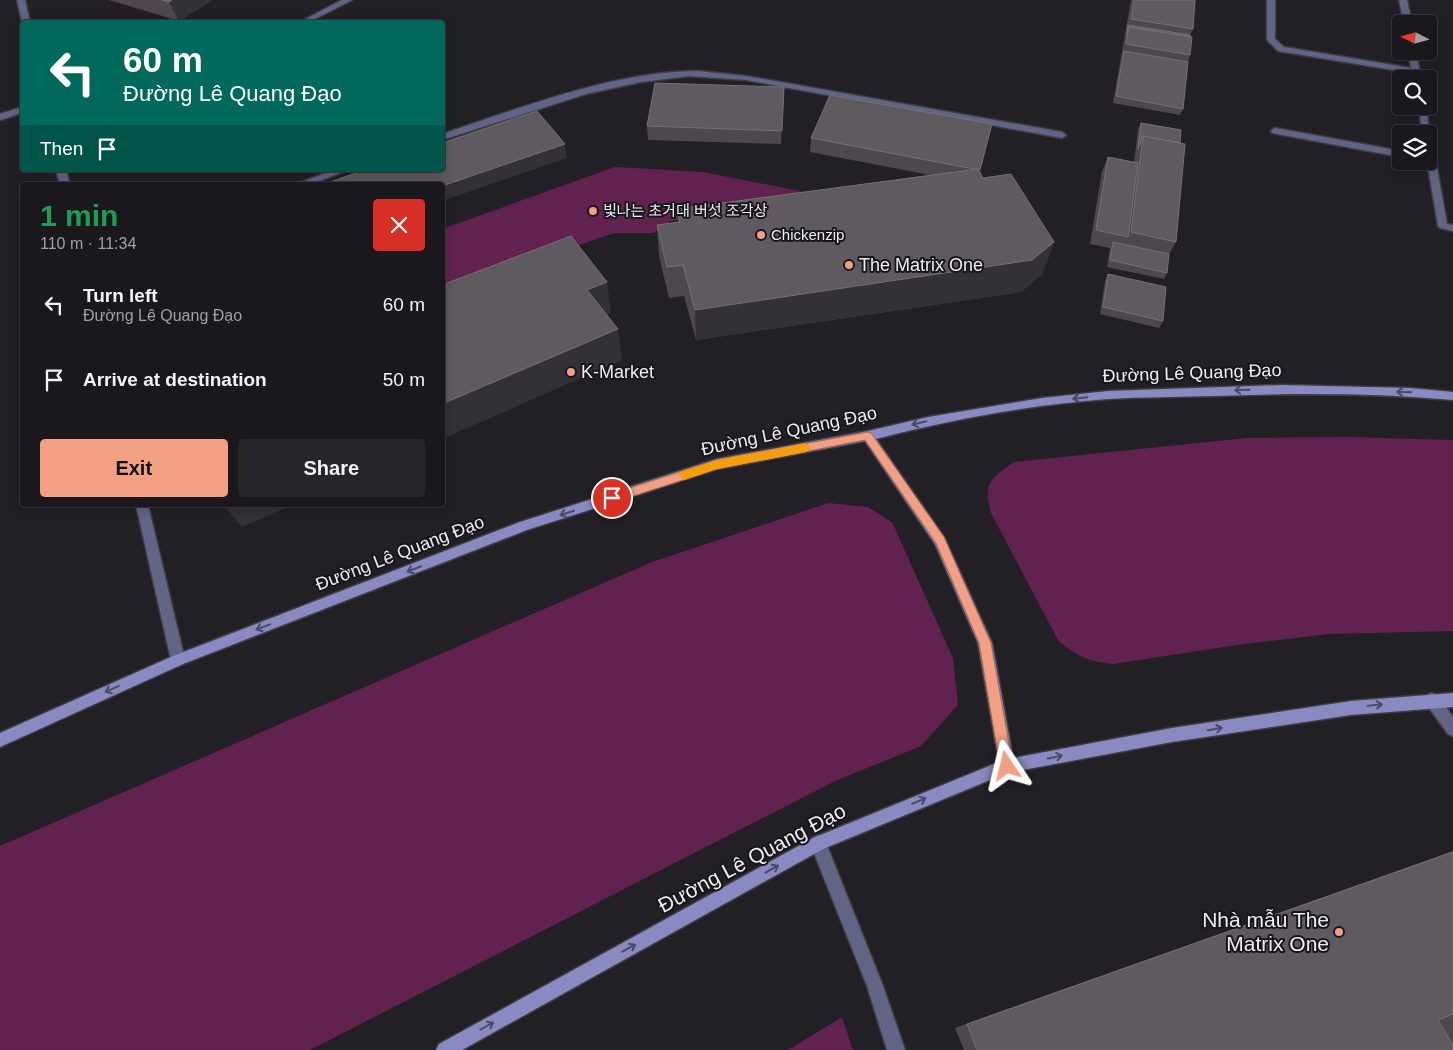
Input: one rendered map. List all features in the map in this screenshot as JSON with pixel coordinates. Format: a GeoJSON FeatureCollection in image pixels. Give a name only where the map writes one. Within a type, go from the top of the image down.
{"type":"FeatureCollection","features":[{"type":"Feature","properties":{"kind":"main road","name":"Đường Lê Quang Đạo"},"geometry":{"type":"LineString","coordinates":[[0,740],[178,660],[524,526],[717,464],[868,436],[928,420],[1042,402],[1108,395],[1282,389],[1410,392],[1453,396]]}},
{"type":"Feature","properties":{"kind":"main road"},"geometry":{"type":"LineString","coordinates":[[868,436],[940,541],[985,643],[1007,766]]}},
{"type":"Feature","properties":{"kind":"main road","name":"Đường Lê Quang Đạo"},"geometry":{"type":"LineString","coordinates":[[445,1050],[818,843],[1007,766],[1216,728],[1351,708],[1432,700],[1453,700]]}},
{"type":"Feature","properties":{"kind":"street"},"geometry":{"type":"LineString","coordinates":[[21,0],[26,20]]}},
{"type":"Feature","properties":{"kind":"street"},"geometry":{"type":"LineString","coordinates":[[308,20],[348,0]]}},
{"type":"Feature","properties":{"kind":"street"},"geometry":{"type":"LineString","coordinates":[[1271,0],[1271,40],[1282,49],[1392,70]]}},
{"type":"Feature","properties":{"kind":"street"},"geometry":{"type":"LineString","coordinates":[[1403,0],[1406,15]]}},
{"type":"Feature","properties":{"kind":"street"},"geometry":{"type":"LineString","coordinates":[[445,136],[567,95],[671,75],[706,74],[746,78],[1062,135]]}},
{"type":"Feature","properties":{"kind":"street"},"geometry":{"type":"LineString","coordinates":[[0,116],[20,111]]}},
{"type":"Feature","properties":{"kind":"street"},"geometry":{"type":"LineString","coordinates":[[1275,131],[1392,152]]}},
{"type":"Feature","properties":{"kind":"street"},"geometry":{"type":"LineString","coordinates":[[1432,170],[1443,226],[1453,228]]}},
{"type":"Feature","properties":{"kind":"street"},"geometry":{"type":"LineString","coordinates":[[308,182],[337,172]]}},
{"type":"Feature","properties":{"kind":"street"},"geometry":{"type":"LineString","coordinates":[[142,507],[178,660]]}},
{"type":"Feature","properties":{"kind":"street"},"geometry":{"type":"LineString","coordinates":[[1432,700],[1453,729]]}},
{"type":"Feature","properties":{"kind":"street"},"geometry":{"type":"LineString","coordinates":[[818,843],[874,986],[896,1050]]}},
{"type":"Feature","properties":{"kind":"shaded area"},"geometry":{"type":"Polygon","coordinates":[[[615,167],[703,172],[856,202],[671,221],[653,233],[614,233],[445,291],[445,228],[615,167]]]}},
{"type":"Feature","properties":{"kind":"shaded area"},"geometry":{"type":"Polygon","coordinates":[[[1346,437],[1453,440],[1453,631],[1329,634],[1237,645],[1113,664],[1097,662],[1077,654],[1058,640],[991,513],[989,503],[988,488],[990,483],[999,473],[1014,462],[1246,438],[1346,437]]]}},
{"type":"Feature","properties":{"kind":"shaded area"},"geometry":{"type":"Polygon","coordinates":[[[828,503],[868,507],[892,522],[953,658],[958,705],[921,746],[833,782],[310,1050],[0,1050],[0,846],[652,562],[828,503]]]}},
{"type":"Feature","properties":{"kind":"shaded area"},"geometry":{"type":"Polygon","coordinates":[[[842,1017],[853,1050],[788,1050],[842,1017]]]}},
{"type":"Feature","properties":{"kind":"building"},"geometry":{"type":"Polygon","coordinates":[[[1134,0],[1195,0],[1193,29],[1131,19],[1134,0]]]}},
{"type":"Feature","properties":{"kind":"building"},"geometry":{"type":"Polygon","coordinates":[[[1128,25],[1190,35],[1190,37],[1129,27],[1127,34],[1128,25]]]}},
{"type":"Feature","properties":{"kind":"building"},"geometry":{"type":"Polygon","coordinates":[[[1129,27],[1192,37],[1190,55],[1126,44],[1129,27]]]}},
{"type":"Feature","properties":{"kind":"building"},"geometry":{"type":"Polygon","coordinates":[[[1124,51],[1188,62],[1183,109],[1116,96],[1124,51]]]}},
{"type":"Feature","properties":{"kind":"building"},"geometry":{"type":"Polygon","coordinates":[[[655,83],[784,87],[782,131],[647,126],[655,83]]]}},
{"type":"Feature","properties":{"kind":"building"},"geometry":{"type":"Polygon","coordinates":[[[830,95],[992,124],[980,170],[811,138],[830,95]]]}},
{"type":"Feature","properties":{"kind":"building"},"geometry":{"type":"Polygon","coordinates":[[[537,111],[565,144],[445,185],[445,182],[330,182],[359,172],[445,172],[445,142],[537,111]]]}},
{"type":"Feature","properties":{"kind":"building"},"geometry":{"type":"Polygon","coordinates":[[[1141,123],[1181,130],[1180,143],[1143,136],[1138,149],[1141,123]]]}},
{"type":"Feature","properties":{"kind":"building"},"geometry":{"type":"Polygon","coordinates":[[[1143,136],[1185,144],[1176,242],[1131,232],[1143,136]]]}},
{"type":"Feature","properties":{"kind":"building"},"geometry":{"type":"Polygon","coordinates":[[[1108,157],[1138,163],[1128,237],[1096,230],[1108,157]]]}},
{"type":"Feature","properties":{"kind":"building","name":"The Matrix One"},"geometry":{"type":"Polygon","coordinates":[[[978,169],[983,178],[1011,174],[1054,242],[1032,260],[695,310],[683,265],[667,267],[657,225],[680,222],[677,209],[978,169]]]}},
{"type":"Feature","properties":{"kind":"building"},"geometry":{"type":"Polygon","coordinates":[[[571,236],[607,282],[587,290],[618,329],[445,403],[445,284],[571,236]]]}},
{"type":"Feature","properties":{"kind":"building"},"geometry":{"type":"Polygon","coordinates":[[[1113,242],[1169,254],[1167,273],[1110,260],[1113,242]]]}},
{"type":"Feature","properties":{"kind":"building"},"geometry":{"type":"Polygon","coordinates":[[[1108,274],[1166,287],[1163,321],[1103,307],[1108,274]]]}},
{"type":"Feature","properties":{"kind":"building","name":"Nhà mẫu The Matrix One"},"geometry":{"type":"Polygon","coordinates":[[[1453,852],[1453,1014],[1438,1020],[1453,1045],[1453,1050],[977,1050],[967,1024],[1453,852]]]}},
{"type":"Feature","properties":{"kind":"slow traffic"},"geometry":{"type":"LineString","coordinates":[[684,475],[717,464],[806,448]]}},
{"type":"Feature","properties":{"kind":"place","name":"빛나는 초거대 버섯 조각상"},"geometry":{"type":"Point","coordinates":[593,211]}},
{"type":"Feature","properties":{"kind":"place","name":"Chickenzip"},"geometry":{"type":"Point","coordinates":[761,235]}},
{"type":"Feature","properties":{"kind":"place","name":"The Matrix One"},"geometry":{"type":"Point","coordinates":[849,265]}},
{"type":"Feature","properties":{"kind":"place","name":"K-Market"},"geometry":{"type":"Point","coordinates":[571,372]}},
{"type":"Feature","properties":{"kind":"place","name":"Nhà mẫu The Matrix One"},"geometry":{"type":"Point","coordinates":[1339,932]}},
{"type":"Feature","properties":{"kind":"route"},"geometry":{"type":"LineString","coordinates":[[612,498],[717,464],[868,436],[940,541],[985,643],[1007,766]]}}]}
